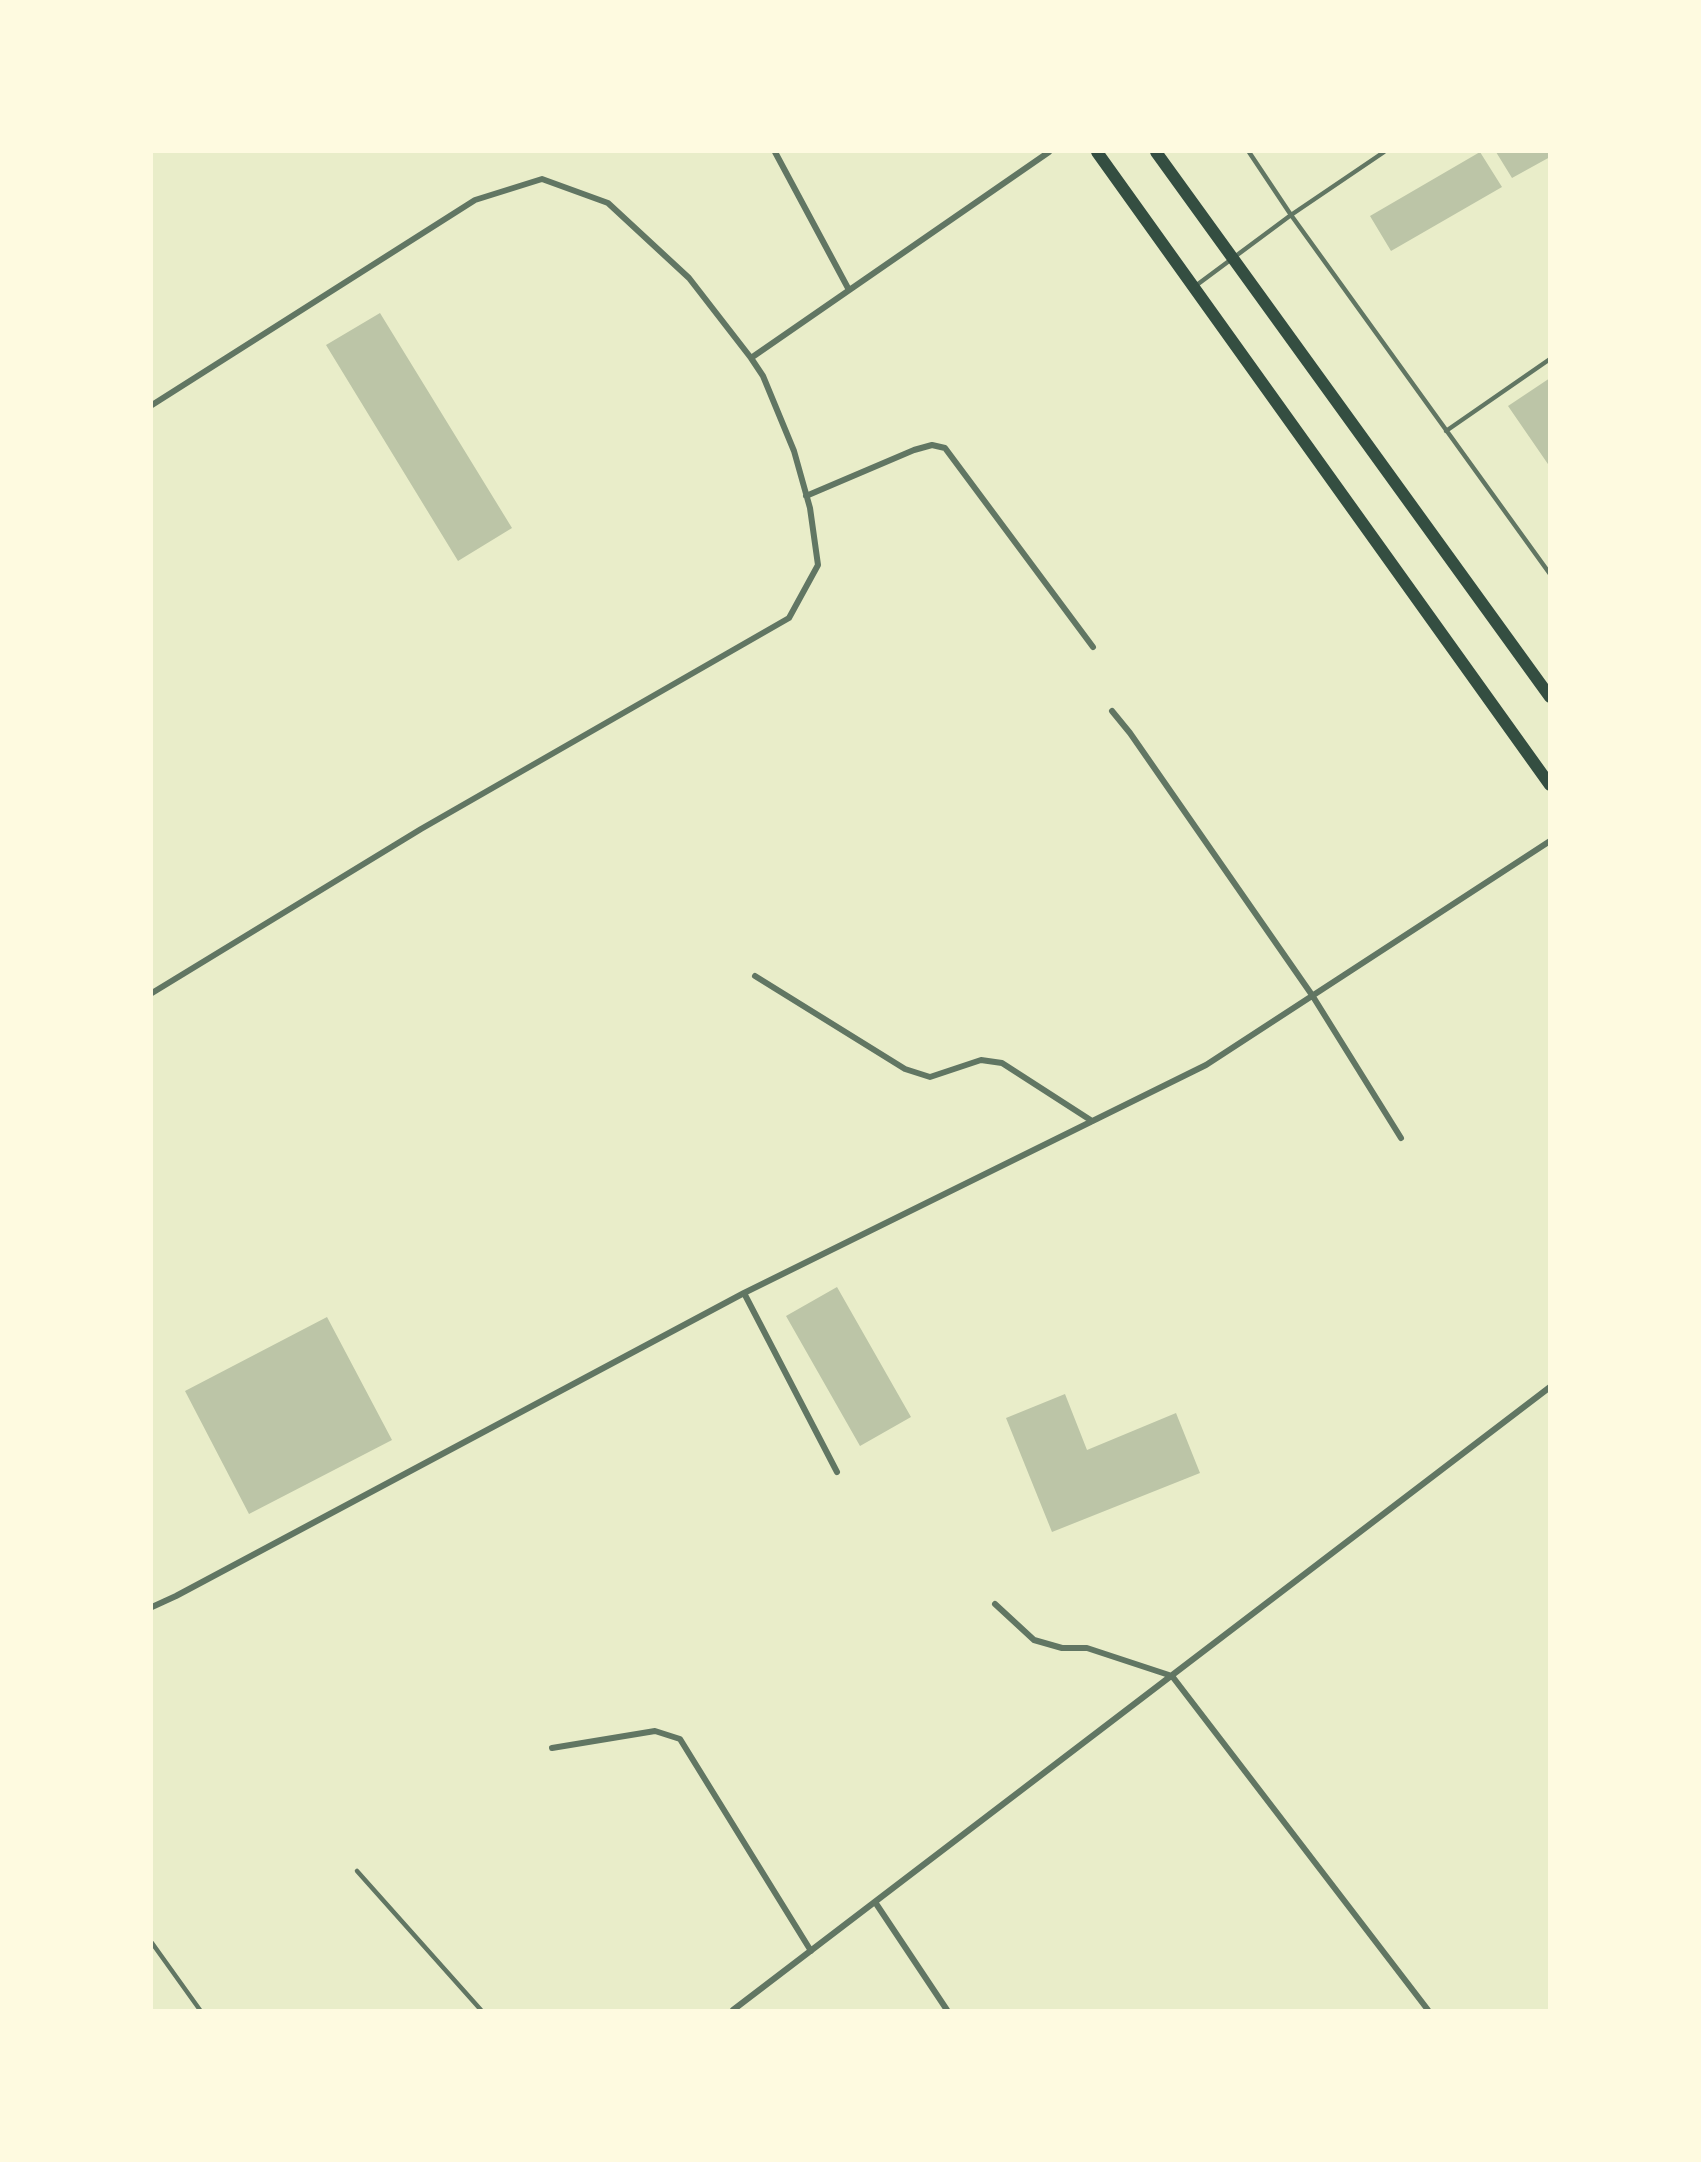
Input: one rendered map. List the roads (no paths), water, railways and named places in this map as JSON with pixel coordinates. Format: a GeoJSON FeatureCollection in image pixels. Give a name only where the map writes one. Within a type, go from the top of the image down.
{"type":"FeatureCollection","features":[{"type":"Feature","properties":{"kind":"main road"},"geometry":{"type":"LineString","coordinates":[[1097,152],[1550,785]]}},
{"type":"Feature","properties":{"kind":"main road"},"geometry":{"type":"LineString","coordinates":[[1156,152],[1550,697]]}},
{"type":"Feature","properties":{"kind":"street"},"geometry":{"type":"LineString","coordinates":[[775,152],[849,290]]}},
{"type":"Feature","properties":{"kind":"street"},"geometry":{"type":"LineString","coordinates":[[751,358],[1049,152]]}},
{"type":"Feature","properties":{"kind":"street"},"geometry":{"type":"LineString","coordinates":[[152,405],[475,200],[542,180],[608,203],[689,278],[751,358],[763,376],[794,452],[806,496],[818,565],[789,618],[421,829],[152,993]]}},
{"type":"Feature","properties":{"kind":"street"},"geometry":{"type":"LineString","coordinates":[[806,496],[914,450],[932,445],[945,448],[1093,647]]}},
{"type":"Feature","properties":{"kind":"street"},"geometry":{"type":"LineString","coordinates":[[1112,711],[1130,733],[1312,995],[1401,1138]]}},
{"type":"Feature","properties":{"kind":"street"},"geometry":{"type":"LineString","coordinates":[[152,1607],[744,1293],[1206,1065],[1550,842]]}},
{"type":"Feature","properties":{"kind":"street"},"geometry":{"type":"LineString","coordinates":[[755,976],[905,1069],[930,1077],[981,1060],[1002,1064],[1092,1121]]}},
{"type":"Feature","properties":{"kind":"street"},"geometry":{"type":"LineString","coordinates":[[744,1293],[837,1472]]}},
{"type":"Feature","properties":{"kind":"street"},"geometry":{"type":"LineString","coordinates":[[733,2010],[1550,1387]]}},
{"type":"Feature","properties":{"kind":"street"},"geometry":{"type":"LineString","coordinates":[[995,1604],[1034,1640],[1062,1648],[1087,1648],[1172,1676],[1428,2010]]}},
{"type":"Feature","properties":{"kind":"street"},"geometry":{"type":"LineString","coordinates":[[552,1748],[655,1731],[680,1739],[811,1951]]}},
{"type":"Feature","properties":{"kind":"street"},"geometry":{"type":"LineString","coordinates":[[875,1902],[947,2010]]}},
{"type":"Feature","properties":{"kind":"lane"},"geometry":{"type":"LineString","coordinates":[[1249,152],[1291,215],[1550,574]]}},
{"type":"Feature","properties":{"kind":"lane"},"geometry":{"type":"LineString","coordinates":[[1194,287],[1291,215],[1384,152]]}},
{"type":"Feature","properties":{"kind":"lane"},"geometry":{"type":"LineString","coordinates":[[1446,431],[1550,359]]}},
{"type":"Feature","properties":{"kind":"lane"},"geometry":{"type":"LineString","coordinates":[[357,1871],[481,2010]]}},
{"type":"Feature","properties":{"kind":"lane"},"geometry":{"type":"LineString","coordinates":[[152,1943],[200,2010]]}}]}
